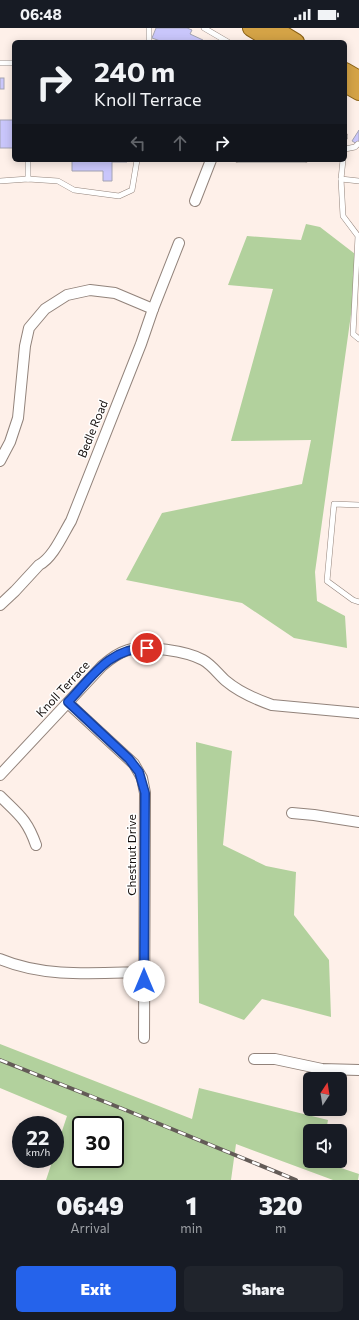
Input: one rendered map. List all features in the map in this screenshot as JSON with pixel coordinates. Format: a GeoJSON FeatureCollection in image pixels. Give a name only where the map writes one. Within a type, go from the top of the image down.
{"type":"FeatureCollection","features":[{"type":"Feature","properties":{"kind":"highway"},"geometry":{"type":"LineString","coordinates":[[264,35],[287,40]]}},
{"type":"Feature","properties":{"kind":"highway"},"geometry":{"type":"LineString","coordinates":[[347,75],[353,87]]}},
{"type":"Feature","properties":{"kind":"street"},"geometry":{"type":"LineString","coordinates":[[195,201],[210,162]]}},
{"type":"Feature","properties":{"kind":"street","name":"Bedle Road"},"geometry":{"type":"LineString","coordinates":[[0,605],[39,565],[44,563],[67,528],[141,344],[179,243]]}},
{"type":"Feature","properties":{"kind":"street"},"geometry":{"type":"LineString","coordinates":[[0,461],[10,442],[18,418],[25,346],[29,328],[45,310],[67,295],[90,290],[115,293],[153,309]]}},
{"type":"Feature","properties":{"kind":"street","name":"Knoll Terrace"},"geometry":{"type":"LineString","coordinates":[[0,775],[102,666],[111,658],[128,650],[147,648],[182,653],[197,657],[210,665],[236,689],[272,705],[359,713]]}},
{"type":"Feature","properties":{"kind":"street","name":"Chestnut Drive"},"geometry":{"type":"LineString","coordinates":[[68,702],[129,759],[142,778],[145,793],[144,1038]]}},
{"type":"Feature","properties":{"kind":"street"},"geometry":{"type":"LineString","coordinates":[[0,796],[24,820],[31,830],[36,844]]}},
{"type":"Feature","properties":{"kind":"street"},"geometry":{"type":"LineString","coordinates":[[292,813],[359,822]]}},
{"type":"Feature","properties":{"kind":"street"},"geometry":{"type":"LineString","coordinates":[[0,959],[20,967],[53,972],[144,972]]}},
{"type":"Feature","properties":{"kind":"street"},"geometry":{"type":"LineString","coordinates":[[254,1059],[275,1059],[322,1069],[359,1070]]}},
{"type":"Feature","properties":{"kind":"lane"},"geometry":{"type":"LineString","coordinates":[[149,28],[149,40]]}},
{"type":"Feature","properties":{"kind":"lane"},"geometry":{"type":"LineString","coordinates":[[204,28],[225,40]]}},
{"type":"Feature","properties":{"kind":"lane"},"geometry":{"type":"LineString","coordinates":[[0,62],[12,62]]}},
{"type":"Feature","properties":{"kind":"lane"},"geometry":{"type":"LineString","coordinates":[[347,149],[355,147],[358,144]]}},
{"type":"Feature","properties":{"kind":"lane"},"geometry":{"type":"LineString","coordinates":[[28,162],[28,179]]}},
{"type":"Feature","properties":{"kind":"lane"},"geometry":{"type":"LineString","coordinates":[[0,181],[28,179],[58,181],[74,190],[119,196],[132,190],[137,162]]}},
{"type":"Feature","properties":{"kind":"lane"},"geometry":{"type":"LineString","coordinates":[[343,162],[343,216],[358,236],[358,274],[353,334],[359,339]]}},
{"type":"Feature","properties":{"kind":"lane"},"geometry":{"type":"LineString","coordinates":[[342,179],[359,180]]}},
{"type":"Feature","properties":{"kind":"lane"},"geometry":{"type":"LineString","coordinates":[[359,505],[334,504],[327,581],[353,600],[359,602]]}},
{"type":"Feature","properties":{"kind":"green space"},"geometry":{"type":"Polygon","coordinates":[[[306,224],[320,227],[359,257],[315,572],[317,601],[345,616],[347,648],[294,638],[242,603],[126,580],[162,513],[302,484],[311,440],[231,441],[273,289],[228,285],[247,236],[301,240],[306,224]]]}},
{"type":"Feature","properties":{"kind":"green space"},"geometry":{"type":"Polygon","coordinates":[[[196,742],[232,751],[223,845],[266,866],[296,872],[294,915],[329,960],[331,1017],[262,999],[244,1020],[199,1003],[196,742]]]}},
{"type":"Feature","properties":{"kind":"green space"},"geometry":{"type":"Polygon","coordinates":[[[0,1044],[192,1119],[199,1088],[303,1114],[303,1116],[312,1116],[328,1120],[327,1124],[303,1124],[303,1168],[341,1168],[359,1174],[358,1180],[333,1180],[236,1144],[231,1180],[46,1180],[50,1168],[64,1168],[64,1125],[67,1116],[0,1088],[0,1044]]]}},
{"type":"Feature","properties":{"kind":"building"},"geometry":{"type":"Polygon","coordinates":[[[156,28],[187,28],[192,30],[190,34],[203,40],[158,40],[152,38],[156,28]]]}},
{"type":"Feature","properties":{"kind":"building"},"geometry":{"type":"Polygon","coordinates":[[[0,78],[4,78],[4,89],[0,89],[0,78]]]}},
{"type":"Feature","properties":{"kind":"building"},"geometry":{"type":"Polygon","coordinates":[[[0,120],[12,120],[12,148],[0,148],[0,120]]]}},
{"type":"Feature","properties":{"kind":"building"},"geometry":{"type":"Polygon","coordinates":[[[359,130],[359,145],[352,141],[359,130]]]}},
{"type":"Feature","properties":{"kind":"building"},"geometry":{"type":"Polygon","coordinates":[[[72,162],[112,162],[112,181],[103,181],[103,171],[72,171],[72,162]]]}},
{"type":"Feature","properties":{"kind":"railway"},"geometry":{"type":"LineString","coordinates":[[0,1060],[296,1180]]}},
{"type":"Feature","properties":{"kind":"route"},"geometry":{"type":"LineString","coordinates":[[144,981],[145,793],[142,778],[134,764],[68,702],[111,658],[128,650],[147,648]]}}]}
